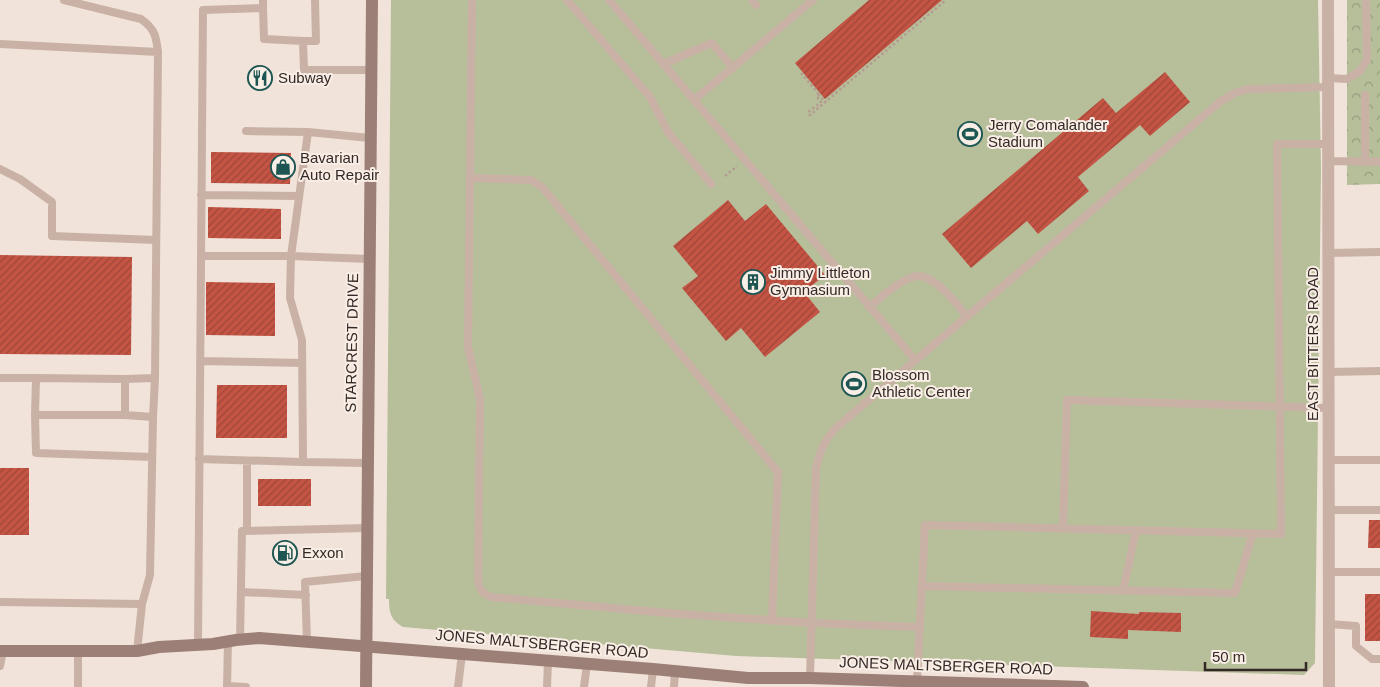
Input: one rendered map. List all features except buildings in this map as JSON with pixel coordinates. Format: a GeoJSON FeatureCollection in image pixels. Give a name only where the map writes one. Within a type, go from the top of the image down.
{"type":"FeatureCollection","features":[{"type":"Feature","properties":{"kind":"main road","name":"STARCREST DRIVE"},"geometry":{"type":"LineString","coordinates":[[366,687],[372,0]]}},
{"type":"Feature","properties":{"kind":"main road","name":"JONES MALTSBERGER ROAD"},"geometry":{"type":"LineString","coordinates":[[1,651],[137,650],[213,644],[258,638],[675,671],[748,683],[810,678],[854,683],[916,681],[1001,686],[1083,687]]}},
{"type":"Feature","properties":{"kind":"street","name":"EAST BITTERS ROAD"},"geometry":{"type":"LineString","coordinates":[[1328,0],[1329,687]]}},
{"type":"Feature","properties":{"kind":"lane"},"geometry":{"type":"LineString","coordinates":[[64,0],[141,19],[150,25],[155,33],[158,52],[155,378],[150,575],[142,604],[137,650]]}},
{"type":"Feature","properties":{"kind":"lane"},"geometry":{"type":"LineString","coordinates":[[198,645],[203,10],[263,4],[264,39],[316,41],[316,0]]}},
{"type":"Feature","properties":{"kind":"lane"},"geometry":{"type":"LineString","coordinates":[[472,0],[468,347],[480,400],[479,589],[483,594],[491,598],[568,603],[679,614],[812,623],[919,627]]}},
{"type":"Feature","properties":{"kind":"lane"},"geometry":{"type":"LineString","coordinates":[[567,0],[650,97],[668,132],[711,184]]}},
{"type":"Feature","properties":{"kind":"lane"},"geometry":{"type":"LineString","coordinates":[[609,0],[915,360]]}},
{"type":"Feature","properties":{"kind":"lane"},"geometry":{"type":"LineString","coordinates":[[694,100],[813,0]]}},
{"type":"Feature","properties":{"kind":"lane"},"geometry":{"type":"LineString","coordinates":[[810,678],[816,469],[827,437],[1221,101],[1235,93],[1248,89],[1328,83],[1360,72],[1367,60],[1366,0]]}},
{"type":"Feature","properties":{"kind":"lane"},"geometry":{"type":"LineString","coordinates":[[303,40],[304,70],[371,70]]}},
{"type":"Feature","properties":{"kind":"lane"},"geometry":{"type":"LineString","coordinates":[[663,64],[712,43],[733,68]]}},
{"type":"Feature","properties":{"kind":"lane"},"geometry":{"type":"LineString","coordinates":[[0,44],[158,52]]}},
{"type":"Feature","properties":{"kind":"lane"},"geometry":{"type":"LineString","coordinates":[[1365,95],[1366,162]]}},
{"type":"Feature","properties":{"kind":"lane"},"geometry":{"type":"LineString","coordinates":[[246,131],[308,132],[370,138]]}},
{"type":"Feature","properties":{"kind":"lane"},"geometry":{"type":"LineString","coordinates":[[303,462],[302,340],[290,298],[291,256],[308,132]]}},
{"type":"Feature","properties":{"kind":"lane"},"geometry":{"type":"LineString","coordinates":[[916,681],[924,524],[1281,534],[1277,144],[1328,144]]}},
{"type":"Feature","properties":{"kind":"lane"},"geometry":{"type":"LineString","coordinates":[[1328,161],[1380,162]]}},
{"type":"Feature","properties":{"kind":"lane"},"geometry":{"type":"LineString","coordinates":[[0,169],[20,179],[52,202],[52,236],[156,240]]}},
{"type":"Feature","properties":{"kind":"lane"},"geometry":{"type":"LineString","coordinates":[[470,178],[531,180],[542,187],[778,472],[772,620]]}},
{"type":"Feature","properties":{"kind":"lane"},"geometry":{"type":"LineString","coordinates":[[201,195],[299,196]]}},
{"type":"Feature","properties":{"kind":"lane"},"geometry":{"type":"LineString","coordinates":[[1329,253],[1380,252]]}},
{"type":"Feature","properties":{"kind":"lane"},"geometry":{"type":"LineString","coordinates":[[201,256],[291,256],[369,259]]}},
{"type":"Feature","properties":{"kind":"lane"},"geometry":{"type":"LineString","coordinates":[[870,307],[898,284],[918,276],[926,278],[944,290],[967,316]]}},
{"type":"Feature","properties":{"kind":"lane"},"geometry":{"type":"LineString","coordinates":[[200,362],[302,363]]}},
{"type":"Feature","properties":{"kind":"lane"},"geometry":{"type":"LineString","coordinates":[[1329,372],[1380,371]]}},
{"type":"Feature","properties":{"kind":"lane"},"geometry":{"type":"LineString","coordinates":[[0,378],[155,378]]}},
{"type":"Feature","properties":{"kind":"lane"},"geometry":{"type":"LineString","coordinates":[[36,378],[36,453],[152,457]]}},
{"type":"Feature","properties":{"kind":"lane"},"geometry":{"type":"LineString","coordinates":[[125,379],[125,416]]}},
{"type":"Feature","properties":{"kind":"lane"},"geometry":{"type":"LineString","coordinates":[[1063,528],[1067,400],[1329,408]]}},
{"type":"Feature","properties":{"kind":"lane"},"geometry":{"type":"LineString","coordinates":[[35,414],[153,417]]}},
{"type":"Feature","properties":{"kind":"lane"},"geometry":{"type":"LineString","coordinates":[[199,459],[368,463]]}},
{"type":"Feature","properties":{"kind":"lane"},"geometry":{"type":"LineString","coordinates":[[1330,460],[1380,460]]}},
{"type":"Feature","properties":{"kind":"lane"},"geometry":{"type":"LineString","coordinates":[[247,461],[247,531]]}},
{"type":"Feature","properties":{"kind":"lane"},"geometry":{"type":"LineString","coordinates":[[1329,510],[1380,510]]}},
{"type":"Feature","properties":{"kind":"lane"},"geometry":{"type":"LineString","coordinates":[[246,687],[227,687],[241,592],[242,531],[367,528]]}},
{"type":"Feature","properties":{"kind":"lane"},"geometry":{"type":"LineString","coordinates":[[1123,591],[1136,530]]}},
{"type":"Feature","properties":{"kind":"lane"},"geometry":{"type":"LineString","coordinates":[[921,586],[1235,593],[1252,533]]}},
{"type":"Feature","properties":{"kind":"lane"},"geometry":{"type":"LineString","coordinates":[[1329,572],[1380,572]]}},
{"type":"Feature","properties":{"kind":"lane"},"geometry":{"type":"LineString","coordinates":[[307,642],[305,582],[366,576]]}},
{"type":"Feature","properties":{"kind":"lane"},"geometry":{"type":"LineString","coordinates":[[241,592],[306,595]]}},
{"type":"Feature","properties":{"kind":"lane"},"geometry":{"type":"LineString","coordinates":[[0,602],[142,604]]}},
{"type":"Feature","properties":{"kind":"lane"},"geometry":{"type":"LineString","coordinates":[[1329,624],[1356,626],[1356,646],[1372,659],[1380,659]]}},
{"type":"Feature","properties":{"kind":"lane"},"geometry":{"type":"LineString","coordinates":[[0,666],[1,651]]}},
{"type":"Feature","properties":{"kind":"lane"},"geometry":{"type":"LineString","coordinates":[[78,651],[78,687]]}},
{"type":"Feature","properties":{"kind":"lane"},"geometry":{"type":"LineString","coordinates":[[458,687],[462,654]]}},
{"type":"Feature","properties":{"kind":"lane"},"geometry":{"type":"LineString","coordinates":[[547,687],[548,660]]}},
{"type":"Feature","properties":{"kind":"lane"},"geometry":{"type":"LineString","coordinates":[[584,687],[588,664]]}},
{"type":"Feature","properties":{"kind":"lane"},"geometry":{"type":"LineString","coordinates":[[651,687],[653,669]]}},
{"type":"Feature","properties":{"kind":"lane"},"geometry":{"type":"LineString","coordinates":[[674,687],[675,671]]}},
{"type":"Feature","properties":{"kind":"path"},"geometry":{"type":"LineString","coordinates":[[818,93],[818,98],[821,102],[808,112],[810,115],[946,0]]}},
{"type":"Feature","properties":{"kind":"path"},"geometry":{"type":"LineString","coordinates":[[801,74],[826,102]]}},
{"type":"Feature","properties":{"kind":"path"},"geometry":{"type":"LineString","coordinates":[[725,176],[737,166]]}},
{"type":"Feature","properties":{"kind":"green space","name":"Blossom Athletic Center"},"geometry":{"type":"Polygon","coordinates":[[[391,0],[1318,0],[1321,169],[1315,663],[1304,675],[736,656],[403,627],[396,622],[392,616],[389,599],[386,599],[391,0]]]}},
{"type":"Feature","properties":{"kind":"green space"},"geometry":{"type":"Polygon","coordinates":[[[1347,0],[1380,0],[1380,184],[1347,185],[1347,0]]]}},
{"type":"Feature","properties":{"kind":"place","name":"Subway"},"geometry":{"type":"Point","coordinates":[260,78]}},
{"type":"Feature","properties":{"kind":"place","name":"Jerry Comalander Stadium"},"geometry":{"type":"Point","coordinates":[970,134]}},
{"type":"Feature","properties":{"kind":"place","name":"Bavarian Auto Repair"},"geometry":{"type":"Point","coordinates":[283,167]}},
{"type":"Feature","properties":{"kind":"place","name":"Jimmy Littleton Gymnasium"},"geometry":{"type":"Point","coordinates":[753,282]}},
{"type":"Feature","properties":{"kind":"place","name":"Blossom Athletic Center"},"geometry":{"type":"Point","coordinates":[854,384]}},
{"type":"Feature","properties":{"kind":"place","name":"Exxon"},"geometry":{"type":"Point","coordinates":[285,553]}}]}
